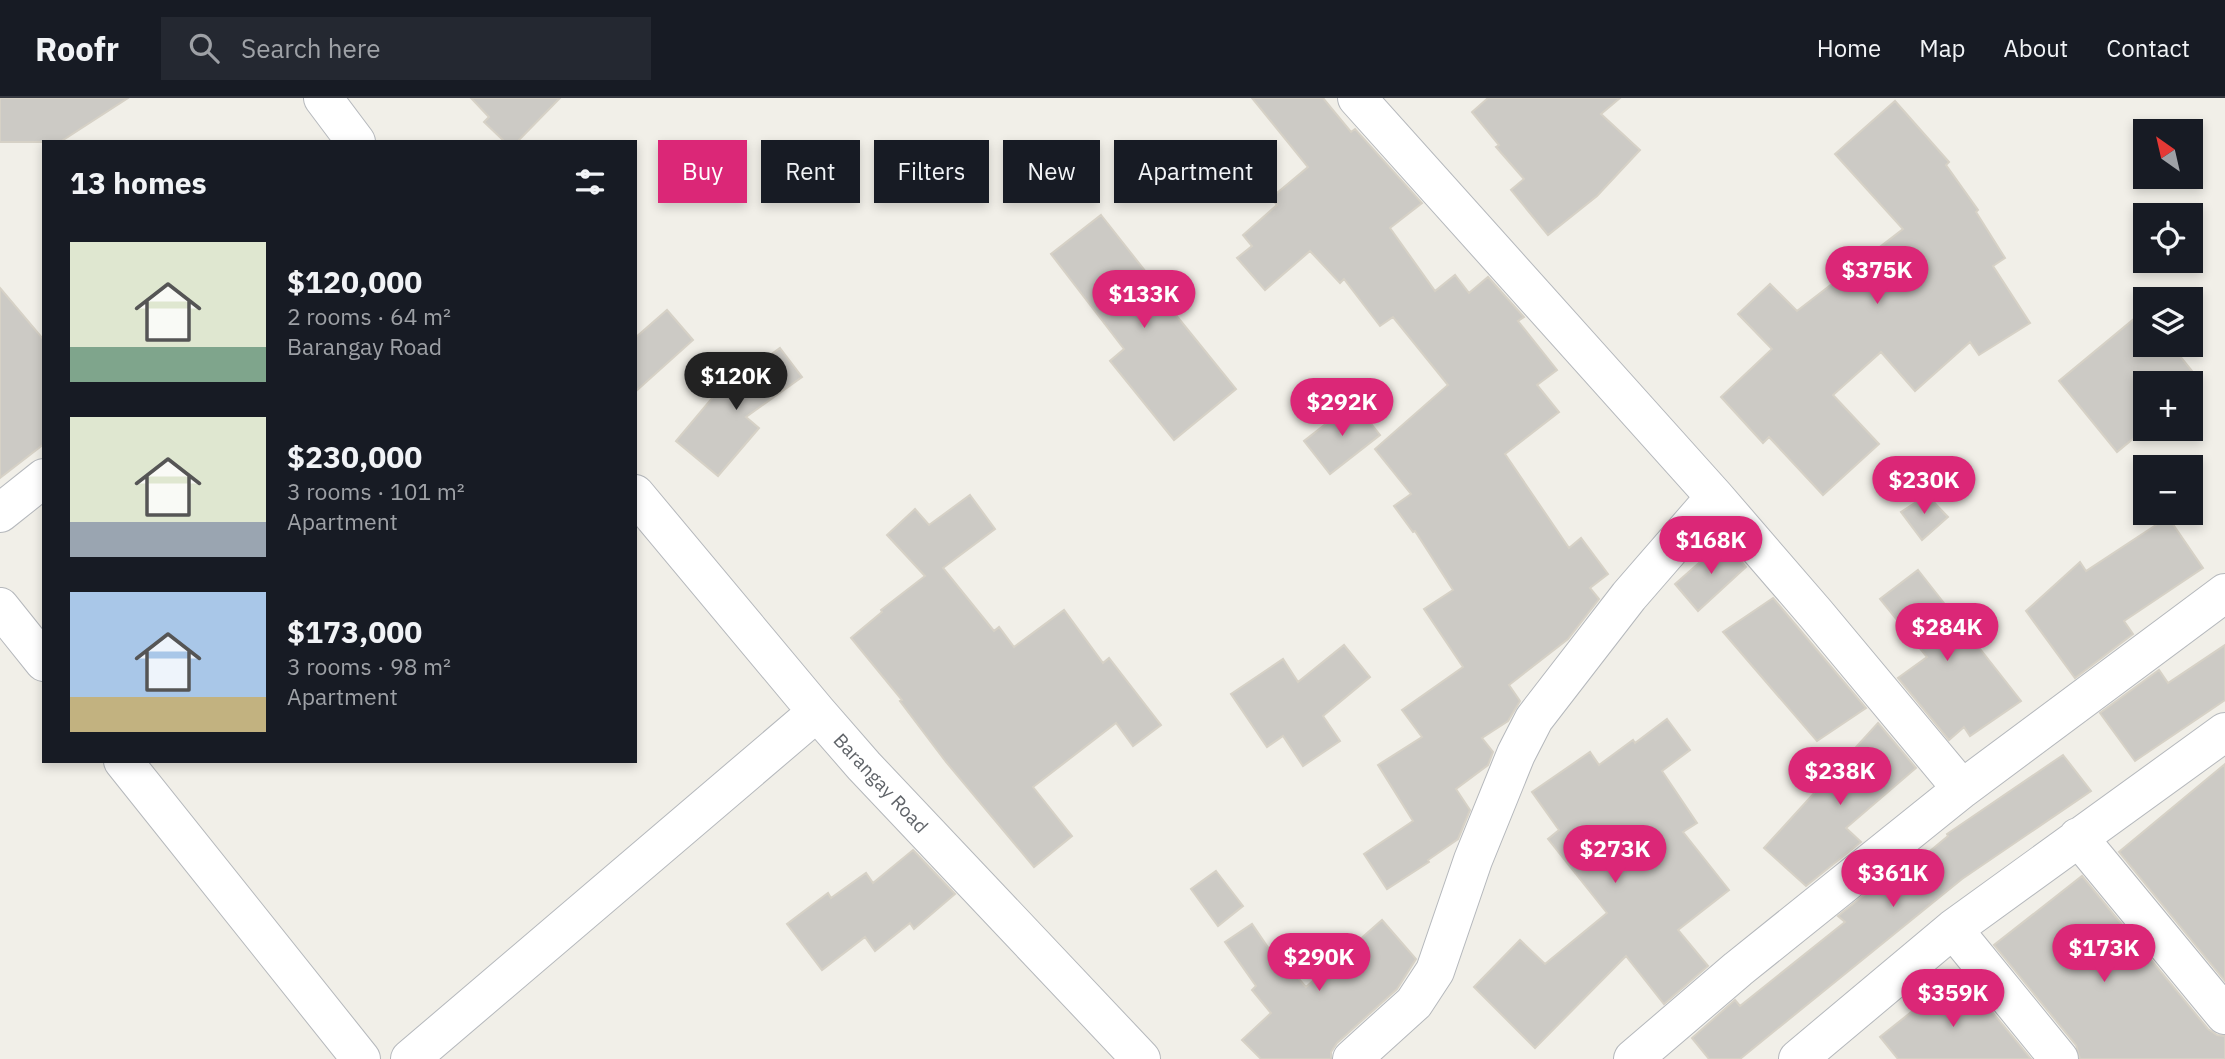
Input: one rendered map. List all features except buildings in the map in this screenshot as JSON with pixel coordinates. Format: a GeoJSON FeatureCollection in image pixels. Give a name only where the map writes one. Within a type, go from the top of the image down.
{"type":"FeatureCollection","features":[{"type":"Feature","properties":{"kind":"street"},"geometry":{"type":"LineString","coordinates":[[323,98],[354,140]]}},
{"type":"Feature","properties":{"kind":"street"},"geometry":{"type":"LineString","coordinates":[[1357,98],[1715,497],[1962,789]]}},
{"type":"Feature","properties":{"kind":"street"},"geometry":{"type":"LineString","coordinates":[[0,513],[42,480]]}},
{"type":"Feature","properties":{"kind":"street","name":"Barangay Road"},"geometry":{"type":"LineString","coordinates":[[637,496],[873,776],[1141,1059]]}},
{"type":"Feature","properties":{"kind":"street"},"geometry":{"type":"LineString","coordinates":[[1352,1059],[1414,1003],[1435,971],[1474,860],[1516,754],[1534,719],[1629,596],[1715,497]]}},
{"type":"Feature","properties":{"kind":"street"},"geometry":{"type":"LineString","coordinates":[[1633,1059],[1738,969],[1962,789],[2225,593]]}},
{"type":"Feature","properties":{"kind":"street"},"geometry":{"type":"LineString","coordinates":[[0,607],[42,660]]}},
{"type":"Feature","properties":{"kind":"street"},"geometry":{"type":"LineString","coordinates":[[410,1059],[817,712]]}},
{"type":"Feature","properties":{"kind":"street"},"geometry":{"type":"LineString","coordinates":[[1820,1053],[1953,929],[2078,836],[2219,747]]}},
{"type":"Feature","properties":{"kind":"street"},"geometry":{"type":"LineString","coordinates":[[125,763],[361,1059]]}},
{"type":"Feature","properties":{"kind":"street"},"geometry":{"type":"LineString","coordinates":[[2078,836],[2225,1015]]}},
{"type":"Feature","properties":{"kind":"street"},"geometry":{"type":"LineString","coordinates":[[1953,929],[2059,1059]]}}]}
